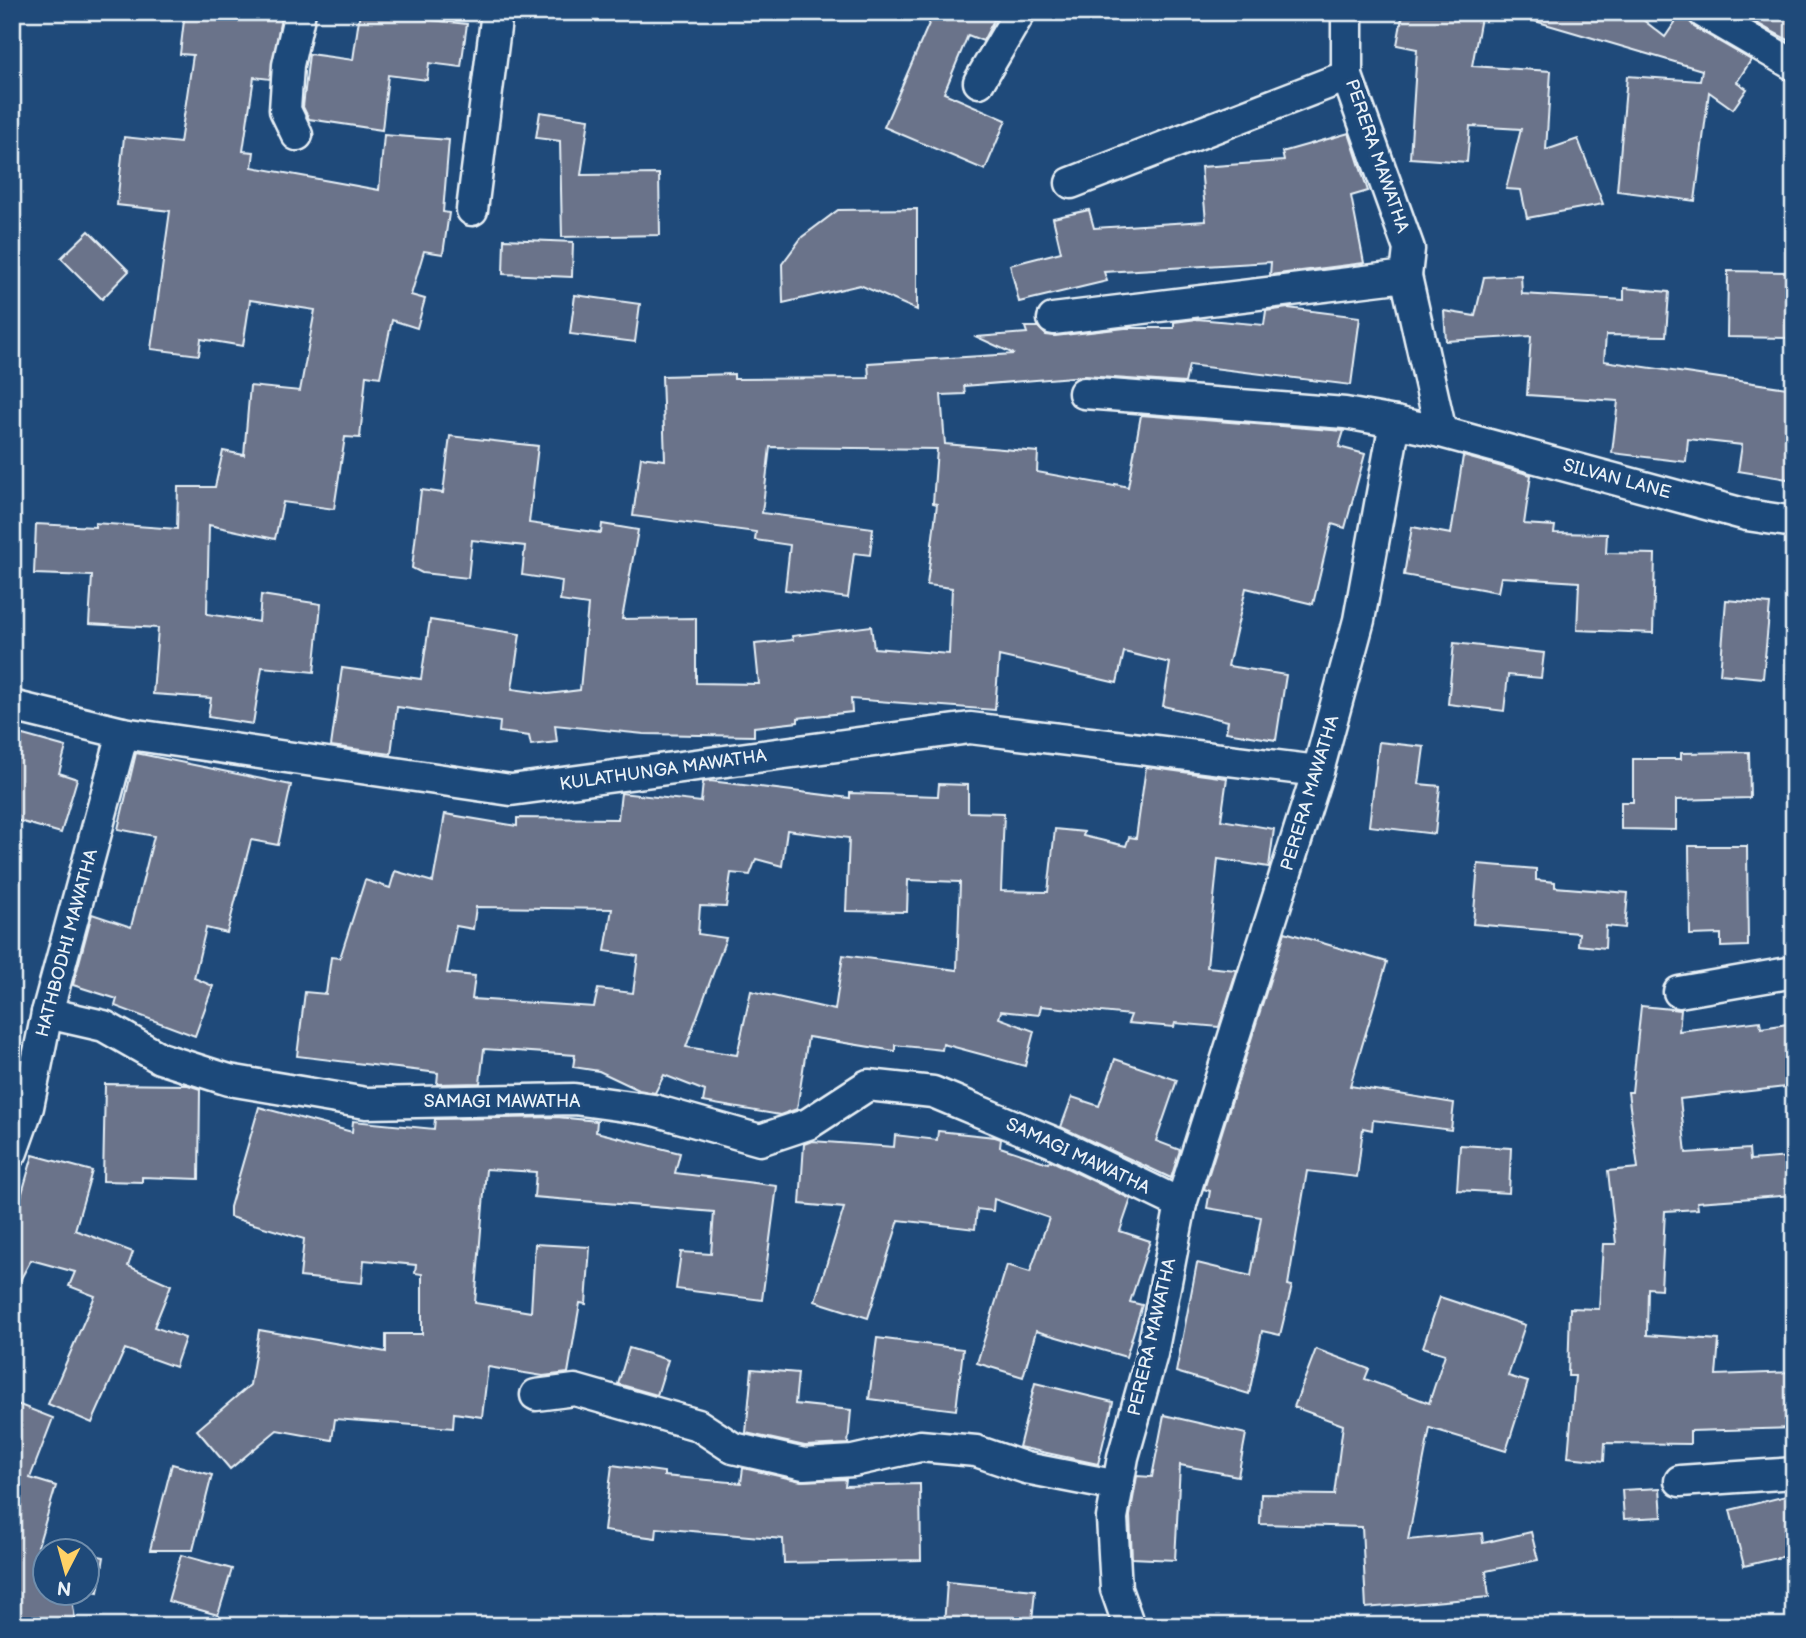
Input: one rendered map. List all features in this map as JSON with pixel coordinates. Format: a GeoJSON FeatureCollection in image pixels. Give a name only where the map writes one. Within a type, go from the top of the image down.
{"type":"FeatureCollection","features":[{"type":"Feature","properties":{"kind":"street"},"geometry":{"type":"LineString","coordinates":[[297,135],[285,110],[288,65],[300,12]]}},
{"type":"Feature","properties":{"kind":"street"},"geometry":{"type":"LineString","coordinates":[[472,210],[497,12]]}},
{"type":"Feature","properties":{"kind":"street"},"geometry":{"type":"LineString","coordinates":[[979,82],[1020,12]]}},
{"type":"Feature","properties":{"kind":"street","name":"PERERA MAWATHA"},"geometry":{"type":"LineString","coordinates":[[1347,12],[1348,76],[1409,249],[1406,276],[1441,432]]}},
{"type":"Feature","properties":{"kind":"street"},"geometry":{"type":"LineString","coordinates":[[1703,12],[1794,65]]}},
{"type":"Feature","properties":{"kind":"street"},"geometry":{"type":"LineString","coordinates":[[1071,183],[1348,76]]}},
{"type":"Feature","properties":{"kind":"street"},"geometry":{"type":"LineString","coordinates":[[1053,318],[1406,276]]}},
{"type":"Feature","properties":{"kind":"street"},"geometry":{"type":"LineString","coordinates":[[1084,393],[1345,413],[1441,432]]}},
{"type":"Feature","properties":{"kind":"street","name":"PERERA MAWATHA"},"geometry":{"type":"LineString","coordinates":[[1129,1626],[1116,1589],[1112,1518],[1118,1486],[1152,1354],[1181,1204],[1318,771],[1359,620],[1395,422]]}},
{"type":"Feature","properties":{"kind":"street","name":"SILVAN LANE"},"geometry":{"type":"LineString","coordinates":[[1441,432],[1747,515],[1794,522]]}},
{"type":"Feature","properties":{"kind":"street","name":"KULATHUNGA MAWATHA"},"geometry":{"type":"LineString","coordinates":[[12,706],[123,733],[511,790],[970,728],[1318,771]]}},
{"type":"Feature","properties":{"kind":"street","name":"HATHBODHI MAWATHA"},"geometry":{"type":"LineString","coordinates":[[12,1152],[27,1107],[47,1013],[123,733]]}},
{"type":"Feature","properties":{"kind":"street"},"geometry":{"type":"LineString","coordinates":[[1679,992],[1794,972]]}},
{"type":"Feature","properties":{"kind":"street","name":"SAMAGI MAWATHA"},"geometry":{"type":"LineString","coordinates":[[47,1013],[104,1026],[160,1058],[229,1080],[366,1102],[574,1099],[654,1110],[760,1140],[808,1124],[868,1085],[933,1092],[1055,1143],[1181,1204]]}},
{"type":"Feature","properties":{"kind":"street"},"geometry":{"type":"LineString","coordinates":[[536,1395],[576,1390],[698,1425],[733,1448],[804,1464],[853,1461],[920,1446],[976,1451],[1026,1468],[1118,1486]]}},
{"type":"Feature","properties":{"kind":"street"},"geometry":{"type":"LineString","coordinates":[[1680,1481],[1794,1473]]}},
{"type":"Feature","properties":{"kind":"building"},"geometry":{"type":"Polygon","coordinates":[[[185,12],[282,12],[270,79],[254,77],[243,151],[254,152],[252,167],[379,190],[384,135],[449,140],[443,212],[449,213],[443,254],[424,251],[411,295],[425,299],[417,328],[392,320],[380,377],[366,375],[360,438],[345,437],[334,509],[283,502],[275,539],[209,525],[207,614],[259,622],[261,595],[321,604],[314,672],[262,667],[253,724],[208,717],[211,698],[153,694],[158,628],[89,624],[92,576],[34,574],[36,524],[95,527],[95,523],[177,529],[178,487],[215,487],[223,451],[244,455],[250,386],[300,391],[315,310],[250,300],[243,346],[201,339],[199,355],[151,349],[170,211],[117,205],[124,137],[180,143],[193,55],[180,54],[185,12]]]}},
{"type":"Feature","properties":{"kind":"building"},"geometry":{"type":"Polygon","coordinates":[[[360,12],[467,24],[461,67],[429,63],[427,80],[388,75],[382,130],[309,119],[303,107],[309,54],[353,60],[360,12]]]}},
{"type":"Feature","properties":{"kind":"building"},"geometry":{"type":"Polygon","coordinates":[[[915,12],[998,12],[983,41],[968,35],[944,93],[1006,120],[985,170],[884,127],[931,19],[915,12]]]}},
{"type":"Feature","properties":{"kind":"building"},"geometry":{"type":"Polygon","coordinates":[[[1403,12],[1482,12],[1472,66],[1551,71],[1546,150],[1578,139],[1603,204],[1527,218],[1521,190],[1506,189],[1521,129],[1470,126],[1467,162],[1410,158],[1417,49],[1397,45],[1403,12]]]}},
{"type":"Feature","properties":{"kind":"building"},"geometry":{"type":"Polygon","coordinates":[[[1529,12],[1633,12],[1665,37],[1682,12],[1686,12],[1694,27],[1751,60],[1737,82],[1747,89],[1733,109],[1709,92],[1695,201],[1617,191],[1627,76],[1700,81],[1702,70],[1528,19],[1529,12]]]}},
{"type":"Feature","properties":{"kind":"building"},"geometry":{"type":"Polygon","coordinates":[[[1738,12],[1794,12],[1794,43],[1771,31],[1738,12]]]}},
{"type":"Feature","properties":{"kind":"building"},"geometry":{"type":"Polygon","coordinates":[[[540,112],[589,119],[581,175],[659,174],[660,235],[562,237],[560,141],[536,138],[540,112]]]}},
{"type":"Feature","properties":{"kind":"building"},"geometry":{"type":"Polygon","coordinates":[[[1349,133],[1368,191],[1351,196],[1364,263],[1270,275],[1271,262],[1104,272],[1107,281],[1019,302],[1010,265],[1061,252],[1053,218],[1089,210],[1094,228],[1206,221],[1201,167],[1284,161],[1282,152],[1349,133]]]}},
{"type":"Feature","properties":{"kind":"building"},"geometry":{"type":"Polygon","coordinates":[[[917,209],[917,310],[860,285],[783,303],[782,264],[802,237],[838,210],[917,209]]]}},
{"type":"Feature","properties":{"kind":"building"},"geometry":{"type":"Polygon","coordinates":[[[89,231],[129,271],[102,299],[61,258],[89,231]]]}},
{"type":"Feature","properties":{"kind":"building"},"geometry":{"type":"Polygon","coordinates":[[[504,239],[573,242],[572,277],[503,274],[504,239]]]}},
{"type":"Feature","properties":{"kind":"building"},"geometry":{"type":"Polygon","coordinates":[[[1728,271],[1792,272],[1791,338],[1727,337],[1728,271]]]}},
{"type":"Feature","properties":{"kind":"building"},"geometry":{"type":"Polygon","coordinates":[[[1521,275],[1522,294],[1624,300],[1624,288],[1669,292],[1666,336],[1606,335],[1604,361],[1794,389],[1794,480],[1738,471],[1742,445],[1688,439],[1686,462],[1612,453],[1618,401],[1527,395],[1531,336],[1446,341],[1444,311],[1475,316],[1484,277],[1521,275]]]}},
{"type":"Feature","properties":{"kind":"building"},"geometry":{"type":"Polygon","coordinates":[[[575,295],[640,304],[635,342],[570,334],[575,295]]]}},
{"type":"Feature","properties":{"kind":"building"},"geometry":{"type":"Polygon","coordinates":[[[1288,308],[1360,317],[1351,385],[1189,365],[1185,383],[1085,376],[964,386],[965,394],[941,395],[945,444],[1038,452],[1037,472],[1114,486],[1128,487],[1141,415],[1344,431],[1339,447],[1365,454],[1345,528],[1332,524],[1313,604],[1246,588],[1228,666],[1286,675],[1276,740],[1226,732],[1228,721],[1163,706],[1170,663],[1124,652],[1117,683],[999,656],[995,710],[851,699],[852,712],[798,718],[798,722],[754,727],[754,736],[644,734],[555,725],[557,742],[531,745],[529,736],[499,732],[500,722],[397,707],[391,754],[331,746],[342,668],[421,679],[430,620],[520,634],[512,689],[548,694],[580,690],[588,605],[560,601],[562,581],[522,575],[525,546],[472,540],[468,578],[422,573],[412,568],[421,490],[443,493],[450,436],[538,446],[529,523],[601,533],[602,524],[638,530],[622,619],[696,618],[696,683],[759,684],[755,644],[793,640],[792,636],[871,626],[874,648],[949,654],[952,588],[927,585],[937,504],[933,503],[937,449],[770,447],[762,513],[873,528],[870,555],[854,553],[848,598],[785,590],[790,545],[755,540],[756,532],[633,516],[641,457],[665,460],[662,376],[734,374],[734,379],[869,378],[868,363],[1014,354],[977,337],[1027,333],[1025,327],[1038,327],[1046,335],[1055,336],[1125,328],[1174,328],[1174,322],[1197,319],[1264,325],[1266,311],[1288,308]]]}},
{"type":"Feature","properties":{"kind":"building"},"geometry":{"type":"Polygon","coordinates":[[[1463,456],[1531,475],[1524,524],[1555,526],[1554,533],[1607,534],[1606,553],[1655,554],[1653,633],[1577,630],[1579,582],[1501,577],[1498,592],[1404,575],[1412,527],[1451,534],[1463,456]]]}},
{"type":"Feature","properties":{"kind":"building"},"geometry":{"type":"Polygon","coordinates":[[[1726,600],[1770,604],[1763,678],[1720,674],[1726,600]]]}},
{"type":"Feature","properties":{"kind":"building"},"geometry":{"type":"Polygon","coordinates":[[[1454,643],[1544,653],[1541,678],[1508,675],[1504,711],[1448,704],[1454,643]]]}},
{"type":"Feature","properties":{"kind":"building"},"geometry":{"type":"Polygon","coordinates":[[[12,732],[66,747],[59,773],[77,779],[61,833],[12,819],[12,732]]]}},
{"type":"Feature","properties":{"kind":"building"},"geometry":{"type":"Polygon","coordinates":[[[1379,742],[1424,747],[1419,784],[1440,786],[1435,834],[1369,826],[1379,742]]]}},
{"type":"Feature","properties":{"kind":"building"},"geometry":{"type":"Polygon","coordinates":[[[1749,752],[1750,798],[1676,800],[1676,830],[1621,829],[1621,802],[1633,802],[1633,759],[1681,759],[1681,753],[1749,752]]]}},
{"type":"Feature","properties":{"kind":"building"},"geometry":{"type":"Polygon","coordinates":[[[136,753],[291,785],[278,845],[251,840],[227,933],[206,928],[194,978],[213,986],[195,1036],[115,1006],[117,999],[73,985],[92,914],[131,927],[154,836],[118,829],[136,753]]]}},
{"type":"Feature","properties":{"kind":"building"},"geometry":{"type":"Polygon","coordinates":[[[1146,767],[1227,778],[1221,820],[1274,829],[1269,867],[1218,859],[1207,967],[1237,970],[1219,1027],[1128,1023],[1131,1015],[1041,1006],[1039,1015],[1001,1011],[999,1018],[1034,1031],[1025,1066],[943,1044],[942,1050],[895,1045],[895,1051],[808,1037],[797,1109],[780,1115],[703,1102],[705,1091],[664,1075],[655,1093],[639,1090],[599,1071],[573,1067],[575,1055],[484,1049],[480,1083],[437,1084],[438,1073],[297,1056],[305,992],[326,994],[331,957],[340,958],[365,880],[390,888],[395,871],[433,882],[445,814],[517,826],[517,818],[618,819],[621,793],[701,802],[703,782],[710,781],[850,798],[850,793],[938,796],[939,784],[968,785],[968,812],[1004,813],[1001,891],[1048,892],[1055,829],[1084,832],[1083,836],[1126,846],[1129,837],[1136,838],[1146,767]],[[787,830],[782,866],[756,859],[750,875],[731,873],[726,907],[700,906],[698,934],[726,938],[686,1047],[737,1055],[751,991],[835,1010],[843,955],[957,970],[960,882],[908,880],[907,912],[846,911],[849,838],[787,830]],[[476,907],[473,929],[456,926],[447,973],[475,976],[472,999],[594,1007],[598,989],[633,993],[638,956],[605,951],[612,909],[476,907]]]}},
{"type":"Feature","properties":{"kind":"building"},"geometry":{"type":"Polygon","coordinates":[[[1689,846],[1747,846],[1748,946],[1721,947],[1721,934],[1690,935],[1689,846]]]}},
{"type":"Feature","properties":{"kind":"building"},"geometry":{"type":"Polygon","coordinates":[[[1478,864],[1536,869],[1536,880],[1555,882],[1555,887],[1628,893],[1625,928],[1606,926],[1605,948],[1578,945],[1579,933],[1473,924],[1478,864]]]}},
{"type":"Feature","properties":{"kind":"building"},"geometry":{"type":"Polygon","coordinates":[[[1285,932],[1387,962],[1350,1086],[1454,1103],[1451,1130],[1373,1120],[1372,1130],[1363,1128],[1357,1177],[1307,1171],[1288,1285],[1292,1286],[1280,1335],[1262,1331],[1249,1394],[1176,1372],[1197,1263],[1251,1276],[1261,1217],[1207,1208],[1210,1191],[1204,1189],[1285,932]]]}},
{"type":"Feature","properties":{"kind":"building"},"geometry":{"type":"Polygon","coordinates":[[[1641,1006],[1681,1010],[1679,1031],[1760,1021],[1761,1028],[1794,1023],[1794,1086],[1680,1099],[1686,1153],[1749,1149],[1750,1160],[1791,1157],[1794,1195],[1697,1202],[1698,1209],[1665,1211],[1661,1289],[1648,1288],[1647,1335],[1719,1340],[1716,1375],[1794,1372],[1794,1428],[1690,1431],[1690,1444],[1605,1443],[1604,1461],[1568,1457],[1575,1376],[1568,1376],[1570,1308],[1599,1309],[1603,1244],[1616,1244],[1608,1171],[1638,1168],[1628,1092],[1632,1092],[1641,1006]]]}},
{"type":"Feature","properties":{"kind":"building"},"geometry":{"type":"Polygon","coordinates":[[[1115,1059],[1177,1080],[1156,1141],[1180,1150],[1171,1178],[1061,1127],[1072,1097],[1099,1106],[1115,1059]]]}},
{"type":"Feature","properties":{"kind":"building"},"geometry":{"type":"Polygon","coordinates":[[[105,1084],[188,1085],[200,1089],[199,1179],[142,1177],[142,1182],[103,1181],[105,1084]]]}},
{"type":"Feature","properties":{"kind":"building"},"geometry":{"type":"Polygon","coordinates":[[[259,1107],[352,1132],[353,1121],[434,1129],[435,1119],[557,1117],[597,1121],[596,1132],[680,1153],[675,1173],[777,1186],[762,1300],[676,1289],[681,1252],[711,1254],[714,1212],[534,1197],[536,1172],[486,1169],[475,1303],[531,1312],[535,1244],[590,1247],[586,1304],[580,1303],[568,1373],[543,1376],[488,1367],[482,1417],[454,1413],[453,1428],[335,1419],[332,1440],[277,1430],[230,1469],[197,1430],[250,1385],[259,1330],[386,1352],[386,1334],[422,1334],[422,1274],[415,1273],[416,1265],[364,1260],[362,1283],[300,1277],[304,1239],[230,1217],[230,1207],[259,1107]]]}},
{"type":"Feature","properties":{"kind":"building"},"geometry":{"type":"Polygon","coordinates":[[[938,1131],[1001,1139],[1000,1147],[1048,1163],[1050,1160],[1131,1199],[1120,1231],[1150,1241],[1130,1302],[1142,1305],[1126,1357],[1036,1331],[1023,1377],[977,1363],[1007,1265],[1030,1272],[1049,1218],[994,1199],[993,1211],[977,1209],[975,1229],[899,1220],[868,1318],[815,1301],[844,1208],[800,1204],[804,1144],[812,1141],[894,1147],[895,1135],[937,1140],[938,1131]]]}},
{"type":"Feature","properties":{"kind":"building"},"geometry":{"type":"Polygon","coordinates":[[[1460,1145],[1511,1148],[1509,1193],[1457,1190],[1460,1145]]]}},
{"type":"Feature","properties":{"kind":"building"},"geometry":{"type":"Polygon","coordinates":[[[33,1155],[92,1171],[75,1230],[133,1252],[128,1266],[171,1285],[154,1327],[185,1338],[175,1367],[125,1349],[92,1423],[48,1404],[95,1296],[69,1286],[75,1272],[31,1260],[12,1295],[12,1228],[33,1155]]]}},
{"type":"Feature","properties":{"kind":"building"},"geometry":{"type":"Polygon","coordinates":[[[1440,1297],[1525,1325],[1508,1376],[1528,1382],[1506,1451],[1430,1428],[1408,1540],[1482,1533],[1483,1543],[1531,1532],[1538,1560],[1486,1571],[1489,1597],[1366,1608],[1362,1527],[1260,1524],[1261,1494],[1334,1495],[1343,1425],[1294,1407],[1316,1349],[1369,1369],[1365,1379],[1429,1403],[1445,1354],[1423,1347],[1440,1297]]]}},
{"type":"Feature","properties":{"kind":"building"},"geometry":{"type":"Polygon","coordinates":[[[877,1338],[963,1349],[956,1410],[869,1399],[877,1338]]]}},
{"type":"Feature","properties":{"kind":"building"},"geometry":{"type":"Polygon","coordinates":[[[629,1348],[668,1360],[657,1395],[618,1384],[629,1348]]]}},
{"type":"Feature","properties":{"kind":"building"},"geometry":{"type":"Polygon","coordinates":[[[752,1369],[798,1373],[795,1404],[851,1410],[848,1444],[805,1446],[746,1433],[752,1369]]]}},
{"type":"Feature","properties":{"kind":"building"},"geometry":{"type":"Polygon","coordinates":[[[1035,1383],[1113,1402],[1098,1464],[1019,1447],[1035,1383]]]}},
{"type":"Feature","properties":{"kind":"building"},"geometry":{"type":"Polygon","coordinates":[[[12,1402],[53,1418],[30,1478],[56,1486],[41,1536],[32,1536],[32,1606],[73,1606],[76,1626],[21,1626],[19,1610],[12,1610],[12,1402]]]}},
{"type":"Feature","properties":{"kind":"building"},"geometry":{"type":"Polygon","coordinates":[[[1164,1415],[1246,1434],[1238,1476],[1180,1465],[1175,1560],[1132,1558],[1130,1516],[1137,1476],[1152,1477],[1164,1415]]]}},
{"type":"Feature","properties":{"kind":"building"},"geometry":{"type":"Polygon","coordinates":[[[172,1464],[212,1475],[193,1550],[150,1550],[172,1464]]]}},
{"type":"Feature","properties":{"kind":"building"},"geometry":{"type":"Polygon","coordinates":[[[612,1465],[664,1472],[664,1476],[741,1483],[743,1468],[801,1481],[846,1479],[845,1486],[920,1484],[921,1560],[784,1563],[783,1539],[657,1528],[656,1538],[604,1531],[612,1465]]]}},
{"type":"Feature","properties":{"kind":"building"},"geometry":{"type":"Polygon","coordinates":[[[1660,1488],[1662,1517],[1624,1519],[1622,1490],[1660,1488]]]}},
{"type":"Feature","properties":{"kind":"building"},"geometry":{"type":"Polygon","coordinates":[[[1794,1494],[1794,1554],[1744,1566],[1730,1510],[1794,1494]]]}},
{"type":"Feature","properties":{"kind":"building"},"geometry":{"type":"Polygon","coordinates":[[[181,1555],[232,1569],[218,1615],[168,1601],[181,1555]]]}},
{"type":"Feature","properties":{"kind":"building"},"geometry":{"type":"Polygon","coordinates":[[[947,1582],[1035,1590],[1032,1621],[1016,1619],[1016,1626],[944,1626],[947,1582]]]}}]}
